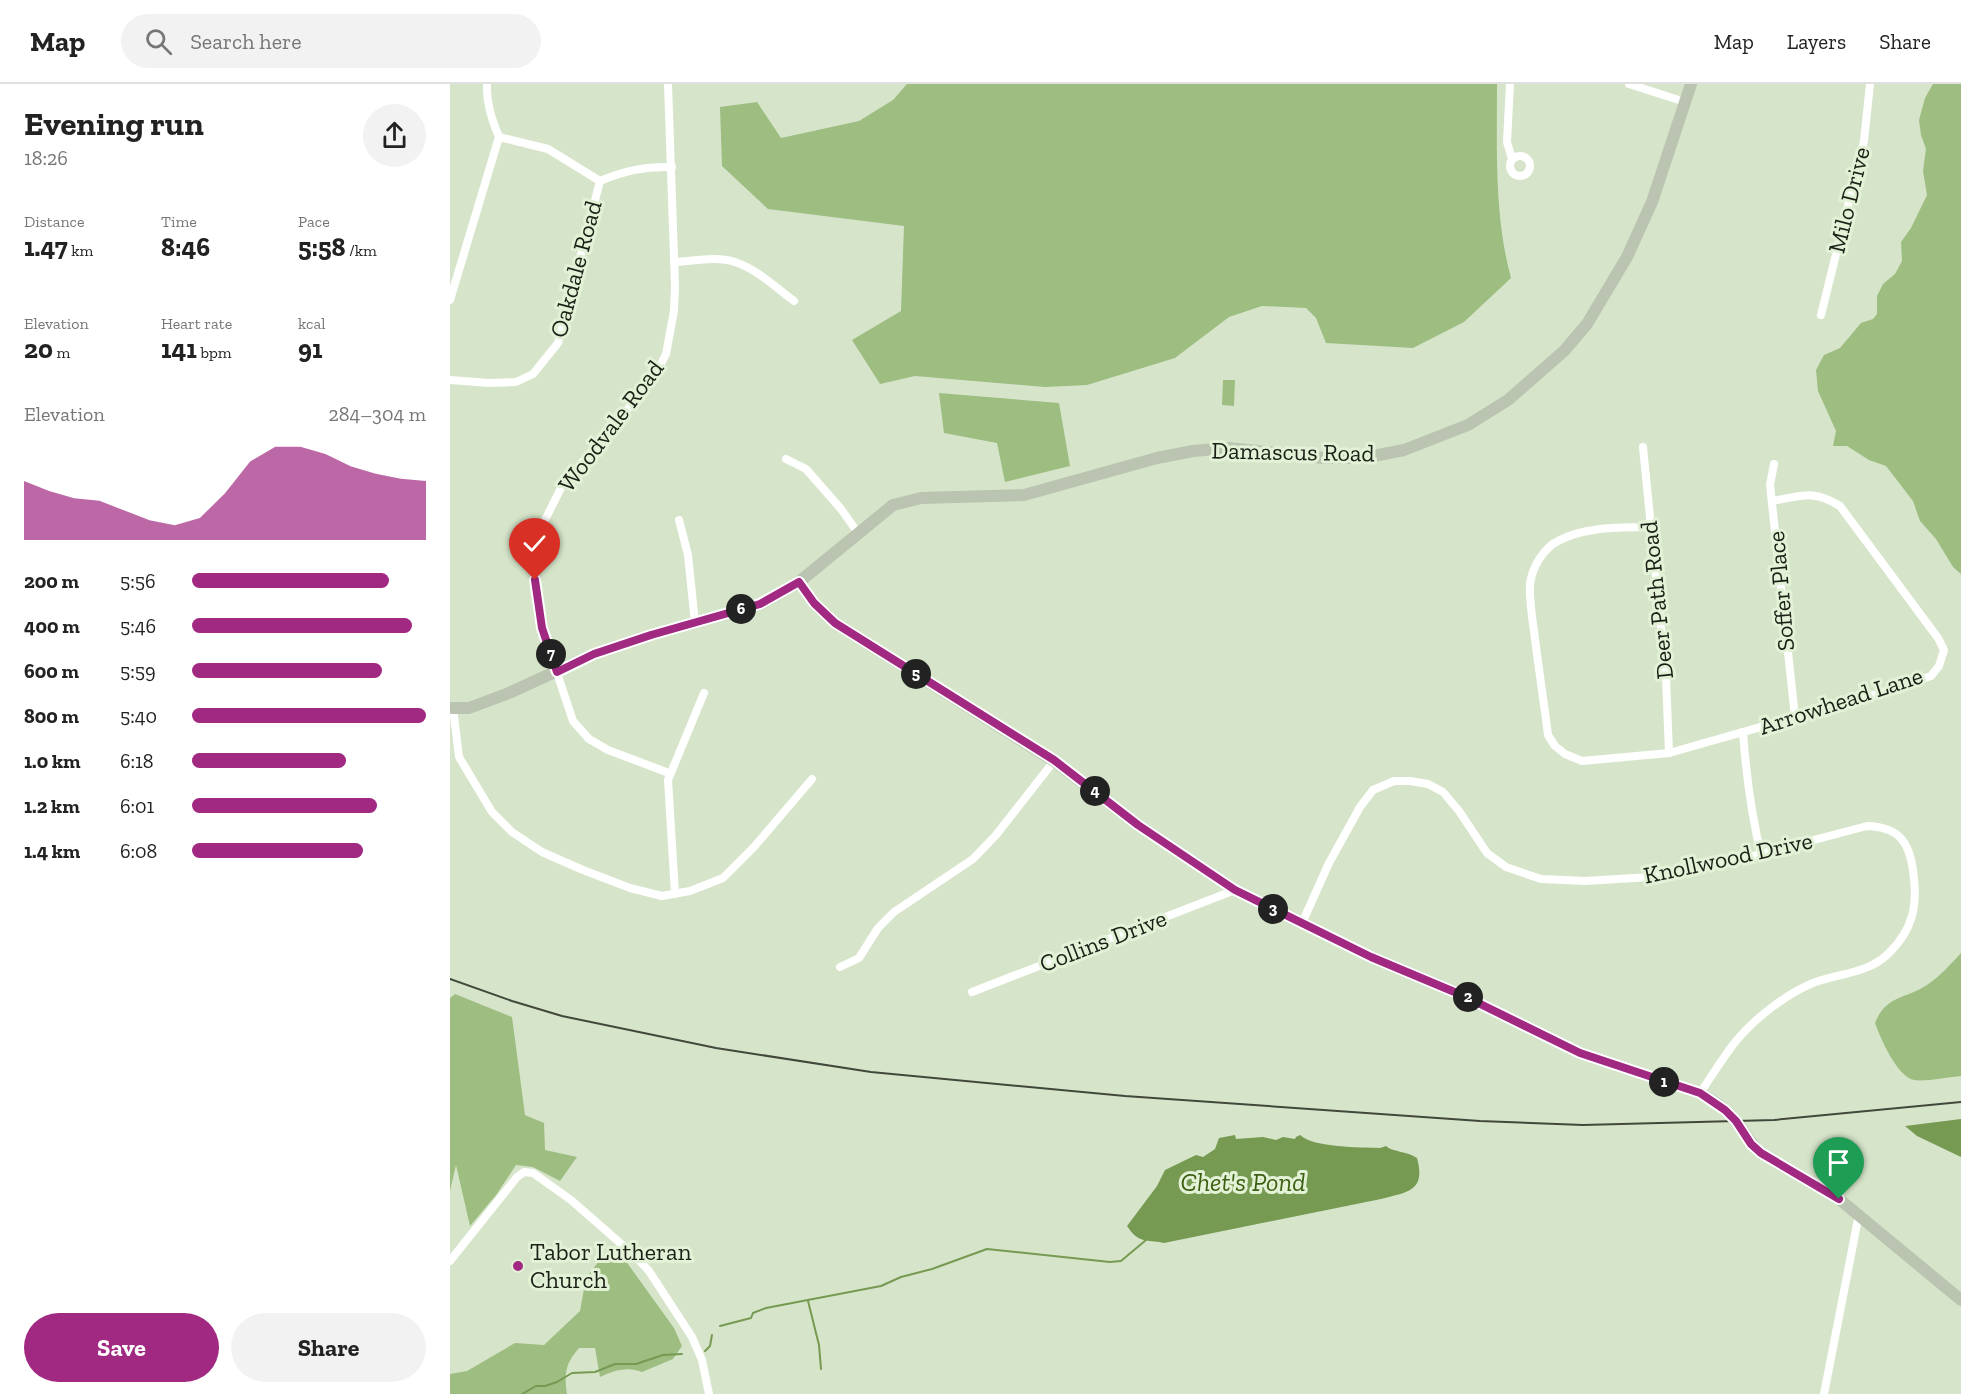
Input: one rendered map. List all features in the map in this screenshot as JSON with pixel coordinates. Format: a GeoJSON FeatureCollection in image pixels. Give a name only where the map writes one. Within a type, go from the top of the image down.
{"type":"FeatureCollection","features":[{"type":"Feature","properties":{"kind":"street"},"geometry":{"type":"LineString","coordinates":[[450,300],[499,137],[486,94],[487,84]]}},
{"type":"Feature","properties":{"kind":"street","name":"Woodvale Road"},"geometry":{"type":"LineString","coordinates":[[668,84],[674,311],[666,354],[654,378],[562,486],[545,520],[536,559],[535,580],[542,628],[573,721],[589,739],[608,750],[669,773]]}},
{"type":"Feature","properties":{"kind":"street"},"geometry":{"type":"LineString","coordinates":[[1510,84],[1507,142],[1512,159]]}},
{"type":"Feature","properties":{"kind":"street"},"geometry":{"type":"LineString","coordinates":[[1629,84],[1685,102]]}},
{"type":"Feature","properties":{"kind":"street","name":"Damascus Road"},"geometry":{"type":"LineString","coordinates":[[451,708],[469,708],[557,672],[594,654],[760,604],[799,582],[893,505],[921,498],[1024,495],[1157,458],[1193,451],[1228,448],[1324,458],[1363,458],[1404,450],[1468,425],[1508,400],[1564,351],[1587,324],[1627,257],[1652,201],[1691,84]]}},
{"type":"Feature","properties":{"kind":"street","name":"Milo Drive"},"geometry":{"type":"LineString","coordinates":[[1821,315],[1864,141],[1870,84]]}},
{"type":"Feature","properties":{"kind":"street"},"geometry":{"type":"LineString","coordinates":[[499,137],[548,149],[600,181]]}},
{"type":"Feature","properties":{"kind":"street","name":"Oakdale Road"},"geometry":{"type":"LineString","coordinates":[[450,380],[489,383],[516,382],[533,374],[558,343],[600,181],[625,171],[651,166],[672,168]]}},
{"type":"Feature","properties":{"kind":"street"},"geometry":{"type":"LineString","coordinates":[[674,262],[723,260],[737,262],[756,272],[794,302]]}},
{"type":"Feature","properties":{"kind":"street","name":"Deer Path Road"},"geometry":{"type":"LineString","coordinates":[[1643,447],[1666,677],[1669,753]]}},
{"type":"Feature","properties":{"kind":"street"},"geometry":{"type":"LineString","coordinates":[[786,459],[806,469],[841,509],[858,533]]}},
{"type":"Feature","properties":{"kind":"street","name":"Soffer Place"},"geometry":{"type":"LineString","coordinates":[[1774,464],[1770,485],[1795,717]]}},
{"type":"Feature","properties":{"kind":"street","name":"Arrowhead Lane"},"geometry":{"type":"LineString","coordinates":[[1761,854],[1745,761],[1743,732],[1877,694],[1931,676],[1939,666],[1944,650],[1938,638],[1874,549],[1840,506],[1824,496],[1809,495],[1772,501]]}},
{"type":"Feature","properties":{"kind":"street"},"geometry":{"type":"LineString","coordinates":[[679,520],[688,555],[695,622]]}},
{"type":"Feature","properties":{"kind":"street"},"geometry":{"type":"LineString","coordinates":[[1650,527],[1575,533],[1557,541],[1542,555],[1534,570],[1530,585],[1548,735],[1555,746],[1565,754],[1582,761],[1669,753],[1743,732]]}},
{"type":"Feature","properties":{"kind":"street"},"geometry":{"type":"LineString","coordinates":[[799,582],[814,603],[835,623],[1054,760],[1138,825],[1235,890],[1371,957],[1464,996],[1580,1053],[1700,1093],[1725,1110],[1761,1153],[1814,1183],[1859,1214],[1961,1300]]}},
{"type":"Feature","properties":{"kind":"street"},"geometry":{"type":"LineString","coordinates":[[675,894],[669,773],[704,693]]}},
{"type":"Feature","properties":{"kind":"street"},"geometry":{"type":"LineString","coordinates":[[451,708],[459,757],[492,812],[512,832],[542,852],[630,888],[662,896],[690,891],[723,878],[754,847],[812,779]]}},
{"type":"Feature","properties":{"kind":"street"},"geometry":{"type":"LineString","coordinates":[[840,967],[859,958],[878,928],[894,912],[973,859],[996,835],[1054,760]]}},
{"type":"Feature","properties":{"kind":"street","name":"Knollwood Drive"},"geometry":{"type":"LineString","coordinates":[[1302,923],[1329,863],[1360,807],[1373,790],[1394,782],[1410,781],[1428,784],[1443,792],[1460,811],[1487,853],[1506,867],[1541,879],[1585,881],[1651,877],[1730,862],[1867,826],[1880,826],[1896,834],[1910,851],[1916,901],[1904,936],[1887,955],[1870,967],[1812,984],[1776,1004],[1737,1040],[1700,1093]]}},
{"type":"Feature","properties":{"kind":"street","name":"Collins Drive"},"geometry":{"type":"LineString","coordinates":[[972,992],[1235,890]]}},
{"type":"Feature","properties":{"kind":"street"},"geometry":{"type":"LineString","coordinates":[[450,1261],[517,1177],[524,1172],[533,1173],[571,1200],[649,1271],[692,1337],[702,1360],[710,1394]]}},
{"type":"Feature","properties":{"kind":"street"},"geometry":{"type":"LineString","coordinates":[[1824,1394],[1859,1214]]}},
{"type":"Feature","properties":{"kind":"shaded area"},"geometry":{"type":"Polygon","coordinates":[[[907,84],[1497,84],[1499,206],[1511,278],[1464,322],[1413,348],[1326,343],[1316,318],[1306,308],[1262,306],[1229,317],[1175,358],[1087,385],[1045,387],[915,376],[880,384],[852,340],[901,311],[904,226],[768,209],[722,166],[720,107],[757,102],[781,138],[859,121],[893,100],[907,84]]]}},
{"type":"Feature","properties":{"kind":"shaded area"},"geometry":{"type":"Polygon","coordinates":[[[1933,84],[1961,84],[1961,574],[1953,567],[1936,539],[1920,521],[1913,501],[1886,466],[1869,460],[1847,446],[1833,446],[1836,431],[1818,391],[1816,370],[1824,355],[1840,348],[1861,323],[1873,319],[1877,314],[1877,296],[1883,284],[1895,274],[1902,261],[1901,242],[1911,228],[1927,195],[1923,171],[1926,149],[1919,120],[1925,98],[1933,84]]]}},
{"type":"Feature","properties":{"kind":"shaded area"},"geometry":{"type":"Polygon","coordinates":[[[1223,380],[1235,380],[1234,406],[1222,405],[1223,380]]]}},
{"type":"Feature","properties":{"kind":"shaded area"},"geometry":{"type":"Polygon","coordinates":[[[939,393],[1059,403],[1070,466],[1005,482],[997,443],[944,433],[939,393]]]}},
{"type":"Feature","properties":{"kind":"shaded area"},"geometry":{"type":"Polygon","coordinates":[[[1961,953],[1961,1076],[1914,1080],[1901,1072],[1885,1046],[1875,1023],[1891,1002],[1927,985],[1961,953]]]}},
{"type":"Feature","properties":{"kind":"shaded area"},"geometry":{"type":"Polygon","coordinates":[[[455,994],[512,1017],[525,1115],[544,1123],[545,1150],[577,1157],[560,1181],[533,1167],[516,1165],[496,1195],[470,1226],[456,1165],[450,1191],[450,998],[455,994]]]}},
{"type":"Feature","properties":{"kind":"shaded area"},"geometry":{"type":"Polygon","coordinates":[[[609,1248],[620,1253],[674,1328],[682,1346],[673,1359],[642,1372],[626,1369],[600,1377],[595,1348],[579,1348],[567,1369],[567,1394],[450,1394],[450,1374],[467,1371],[515,1343],[544,1345],[580,1311],[586,1278],[609,1248]]]}},
{"type":"Feature","properties":{"kind":"water"},"geometry":{"type":"Polygon","coordinates":[[[1961,1119],[1961,1157],[1917,1136],[1905,1126],[1961,1119]]]}},
{"type":"Feature","properties":{"kind":"water","name":"Chet's Pond"},"geometry":{"type":"Polygon","coordinates":[[[1235,1135],[1236,1139],[1263,1137],[1276,1140],[1283,1137],[1295,1139],[1300,1135],[1326,1145],[1380,1148],[1386,1146],[1417,1158],[1419,1177],[1417,1184],[1407,1192],[1391,1197],[1164,1243],[1143,1240],[1131,1232],[1127,1226],[1157,1186],[1165,1170],[1196,1155],[1203,1157],[1215,1149],[1219,1138],[1235,1135]]]}},
{"type":"Feature","properties":{"kind":"waterway"},"geometry":{"type":"LineString","coordinates":[[720,1326],[751,1318],[753,1313],[766,1308],[881,1286],[901,1277],[932,1269],[987,1249],[1110,1262],[1121,1261],[1146,1240]]}},
{"type":"Feature","properties":{"kind":"waterway"},"geometry":{"type":"LineString","coordinates":[[808,1301],[819,1345],[821,1369]]}},
{"type":"Feature","properties":{"kind":"waterway"},"geometry":{"type":"LineString","coordinates":[[705,1351],[710,1346],[712,1335]]}},
{"type":"Feature","properties":{"kind":"waterway"},"geometry":{"type":"LineString","coordinates":[[522,1394],[536,1386],[557,1382],[572,1373],[595,1372],[615,1364],[636,1364],[663,1355],[682,1354]]}},
{"type":"Feature","properties":{"kind":"railway"},"geometry":{"type":"LineString","coordinates":[[450,979],[562,1016],[716,1048],[871,1072],[1125,1096],[1480,1121],[1583,1125],[1774,1120],[1961,1102]]}},
{"type":"Feature","properties":{"kind":"place","name":"Tabor Lutheran Church"},"geometry":{"type":"Point","coordinates":[518,1266]}},
{"type":"Feature","properties":{"kind":"route"},"geometry":{"type":"LineString","coordinates":[[535,580],[542,628],[557,672],[594,654],[760,604],[799,582],[814,603],[835,623],[1054,760],[1138,825],[1235,890],[1326,936],[1464,996],[1580,1053],[1700,1093],[1725,1110],[1736,1121],[1751,1144],[1761,1153],[1839,1199]]}}]}
